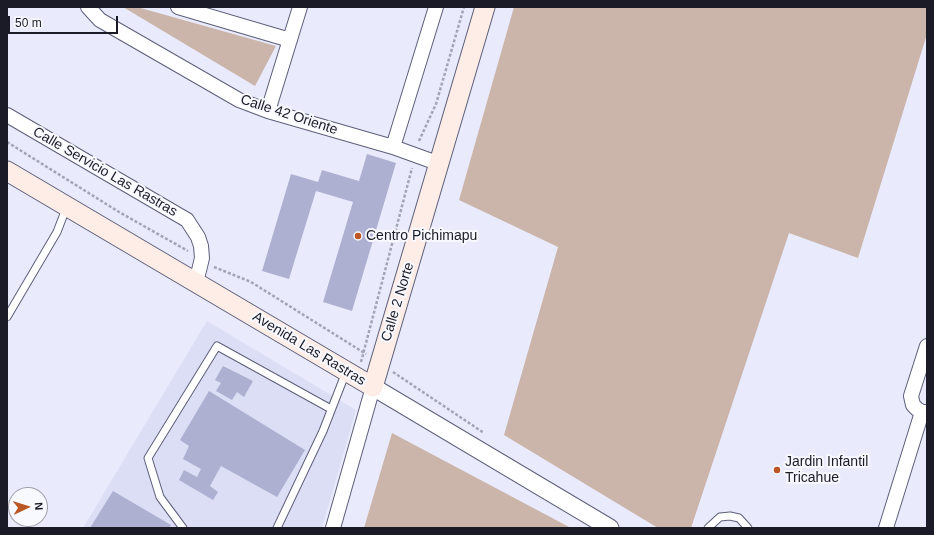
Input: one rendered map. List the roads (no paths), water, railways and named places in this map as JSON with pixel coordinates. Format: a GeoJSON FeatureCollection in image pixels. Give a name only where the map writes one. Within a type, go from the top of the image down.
{"type":"FeatureCollection","features":[{"type":"Feature","properties":{"kind":"main road","name":"Calle 2 Norte"},"geometry":{"type":"LineString","coordinates":[[373,387],[486,7]]}},
{"type":"Feature","properties":{"kind":"main road","name":"Avenida Las Rastras"},"geometry":{"type":"LineString","coordinates":[[7,171],[373,387]]}},
{"type":"Feature","properties":{"kind":"street","name":"Calle 42 Oriente"},"geometry":{"type":"LineString","coordinates":[[88,7],[92,13],[107,23],[239,100],[268,111],[393,147],[440,164]]}},
{"type":"Feature","properties":{"kind":"street"},"geometry":{"type":"LineString","coordinates":[[178,7],[290,40]]}},
{"type":"Feature","properties":{"kind":"street"},"geometry":{"type":"LineString","coordinates":[[268,111],[300,7]]}},
{"type":"Feature","properties":{"kind":"street"},"geometry":{"type":"LineString","coordinates":[[393,147],[436,7]]}},
{"type":"Feature","properties":{"kind":"street","name":"Calle Servicio Las Rastras"},"geometry":{"type":"LineString","coordinates":[[7,116],[187,220],[198,237],[201,246],[202,260],[196,283]]}},
{"type":"Feature","properties":{"kind":"street"},"geometry":{"type":"LineString","coordinates":[[886,528],[924,412],[914,405],[911,396],[927,346]]}},
{"type":"Feature","properties":{"kind":"street","name":"Avenida Las Rastras"},"geometry":{"type":"LineString","coordinates":[[373,387],[604,526]]}},
{"type":"Feature","properties":{"kind":"street","name":"Calle 2 Norte"},"geometry":{"type":"LineString","coordinates":[[333,528],[373,387]]}},
{"type":"Feature","properties":{"kind":"lane"},"geometry":{"type":"LineString","coordinates":[[7,316],[57,232],[67,206]]}},
{"type":"Feature","properties":{"kind":"lane"},"geometry":{"type":"LineString","coordinates":[[183,528],[160,497],[148,458],[217,346],[330,408]]}},
{"type":"Feature","properties":{"kind":"lane"},"geometry":{"type":"LineString","coordinates":[[277,528],[323,431],[330,408],[352,375]]}},
{"type":"Feature","properties":{"kind":"lane"},"geometry":{"type":"LineString","coordinates":[[708,528],[720,517],[730,516],[739,518],[748,528]]}},
{"type":"Feature","properties":{"kind":"place","name":"Centro Pichimapu"},"geometry":{"type":"Point","coordinates":[358,236]}},
{"type":"Feature","properties":{"kind":"place","name":"Jardin Infantil Tricahue"},"geometry":{"type":"Point","coordinates":[777,470]}}]}
